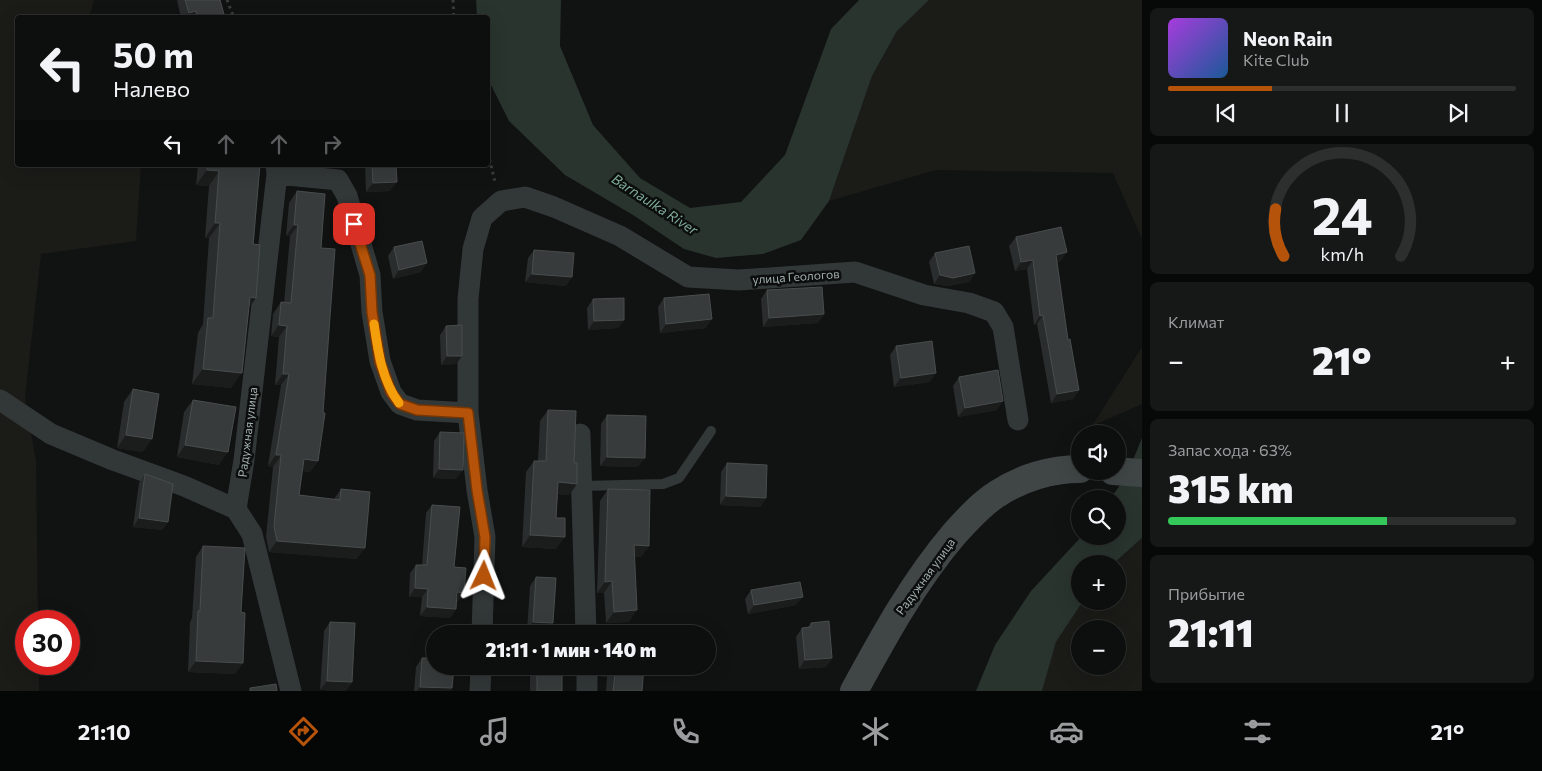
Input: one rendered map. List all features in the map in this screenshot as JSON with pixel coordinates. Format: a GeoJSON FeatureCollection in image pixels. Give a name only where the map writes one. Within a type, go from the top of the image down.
{"type":"FeatureCollection","features":[{"type":"Feature","properties":{"kind":"main road","name":"Радужная улица"},"geometry":{"type":"LineString","coordinates":[[854,691],[896,616],[939,552],[969,518],[995,495],[1019,481],[1046,473],[1071,470]]}},
{"type":"Feature","properties":{"kind":"main road"},"geometry":{"type":"LineString","coordinates":[[1126,472],[1142,473]]}},
{"type":"Feature","properties":{"kind":"street"},"geometry":{"type":"LineString","coordinates":[[276,170],[338,180],[347,196],[370,275],[372,312],[380,362],[391,392],[400,404],[417,410],[468,413],[477,490],[485,537],[482,625]]}},
{"type":"Feature","properties":{"kind":"street","name":"Радужная улица"},"geometry":{"type":"LineString","coordinates":[[236,509],[244,460],[276,170]]}},
{"type":"Feature","properties":{"kind":"street","name":"улица Геологов"},"geometry":{"type":"LineString","coordinates":[[468,413],[468,299],[473,249],[482,218],[501,201],[525,197],[554,207],[620,236],[688,278],[739,280],[855,272],[924,295],[969,303],[994,312],[1003,327],[1018,420]]}},
{"type":"Feature","properties":{"kind":"street"},"geometry":{"type":"LineString","coordinates":[[0,400],[51,434],[113,460],[184,486],[236,509],[252,534],[292,691]]}},
{"type":"Feature","properties":{"kind":"street"},"geometry":{"type":"LineString","coordinates":[[580,434],[586,625]]}},
{"type":"Feature","properties":{"kind":"street"},"geometry":{"type":"LineString","coordinates":[[480,691],[481,675]]}},
{"type":"Feature","properties":{"kind":"street"},"geometry":{"type":"LineString","coordinates":[[586,675],[587,691]]}},
{"type":"Feature","properties":{"kind":"lane"},"geometry":{"type":"LineString","coordinates":[[582,486],[663,484],[679,478],[711,431]]}},
{"type":"Feature","properties":{"kind":"path"},"geometry":{"type":"LineString","coordinates":[[227,0],[233,15]]}},
{"type":"Feature","properties":{"kind":"path"},"geometry":{"type":"LineString","coordinates":[[453,0],[454,15]]}},
{"type":"Feature","properties":{"kind":"shaded area"},"geometry":{"type":"Polygon","coordinates":[[[0,0],[94,0],[90,15],[15,15],[15,167],[141,167],[136,241],[41,254],[25,398],[36,461],[38,610],[15,610],[15,675],[39,675],[39,691],[0,691],[0,0]]]}},
{"type":"Feature","properties":{"kind":"shaded area"},"geometry":{"type":"Polygon","coordinates":[[[929,0],[1142,0],[1142,239],[1113,173],[936,170],[829,201],[872,76],[897,31],[929,0]]]}},
{"type":"Feature","properties":{"kind":"shaded area"},"geometry":{"type":"Polygon","coordinates":[[[1142,347],[1142,404],[1093,425],[1142,347]]]}},
{"type":"Feature","properties":{"kind":"shaded area"},"geometry":{"type":"Polygon","coordinates":[[[1142,538],[1142,691],[1042,691],[1056,642],[1077,610],[1126,610],[1126,555],[1123,555],[1142,538]]]}},
{"type":"Feature","properties":{"kind":"water","name":"Barnaulka River"},"geometry":{"type":"Polygon","coordinates":[[[476,0],[561,0],[560,46],[593,125],[640,178],[690,208],[741,202],[785,155],[831,29],[859,0],[929,0],[897,31],[872,76],[829,201],[801,240],[763,254],[716,258],[684,249],[633,215],[565,175],[509,121],[490,83],[490,15],[477,15],[476,0]]]}},
{"type":"Feature","properties":{"kind":"water"},"geometry":{"type":"Polygon","coordinates":[[[1142,438],[1142,538],[1123,555],[1071,555],[1071,610],[1077,610],[1056,642],[1042,691],[976,691],[995,645],[1031,591],[1074,545],[1126,545],[1126,490],[1117,490],[1124,480],[1126,480],[1142,438]]]}},
{"type":"Feature","properties":{"kind":"building"},"geometry":{"type":"Polygon","coordinates":[[[185,0],[220,0],[224,15],[197,15],[196,11],[189,13],[185,0]]]}},
{"type":"Feature","properties":{"kind":"building"},"geometry":{"type":"Polygon","coordinates":[[[207,167],[260,167],[253,244],[260,245],[256,298],[250,297],[242,373],[203,369],[208,318],[213,318],[220,223],[215,223],[219,171],[207,170],[207,167]]]}},
{"type":"Feature","properties":{"kind":"building"},"geometry":{"type":"Polygon","coordinates":[[[372,167],[396,167],[397,182],[373,183],[372,167]]]}},
{"type":"Feature","properties":{"kind":"building"},"geometry":{"type":"Polygon","coordinates":[[[297,191],[325,194],[321,248],[335,249],[323,413],[325,413],[318,461],[304,459],[299,495],[340,500],[341,489],[370,492],[365,548],[277,541],[274,526],[281,455],[276,455],[289,374],[283,374],[287,326],[279,325],[281,302],[291,303],[298,225],[294,225],[297,191]]]}},
{"type":"Feature","properties":{"kind":"building"},"geometry":{"type":"Polygon","coordinates":[[[1061,227],[1067,252],[1056,255],[1068,340],[1070,339],[1079,390],[1057,394],[1043,315],[1040,316],[1033,260],[1021,262],[1016,237],[1061,227]]]}},
{"type":"Feature","properties":{"kind":"building"},"geometry":{"type":"Polygon","coordinates":[[[422,241],[427,263],[399,270],[394,247],[422,241]]]}},
{"type":"Feature","properties":{"kind":"building"},"geometry":{"type":"Polygon","coordinates":[[[969,246],[975,273],[953,278],[940,275],[935,253],[969,246]]]}},
{"type":"Feature","properties":{"kind":"building"},"geometry":{"type":"Polygon","coordinates":[[[534,250],[574,253],[572,277],[532,274],[534,250]]]}},
{"type":"Feature","properties":{"kind":"building"},"geometry":{"type":"Polygon","coordinates":[[[822,287],[824,314],[769,318],[767,290],[822,287]]]}},
{"type":"Feature","properties":{"kind":"building"},"geometry":{"type":"Polygon","coordinates":[[[709,294],[712,319],[666,324],[664,298],[709,294]]]}},
{"type":"Feature","properties":{"kind":"building"},"geometry":{"type":"Polygon","coordinates":[[[624,298],[624,320],[594,321],[593,299],[624,298]]]}},
{"type":"Feature","properties":{"kind":"building"},"geometry":{"type":"Polygon","coordinates":[[[462,325],[462,356],[447,356],[446,326],[462,325]]]}},
{"type":"Feature","properties":{"kind":"building"},"geometry":{"type":"Polygon","coordinates":[[[932,341],[936,373],[901,378],[896,346],[932,341]]]}},
{"type":"Feature","properties":{"kind":"building"},"geometry":{"type":"Polygon","coordinates":[[[998,370],[1003,401],[965,408],[959,377],[998,370]]]}},
{"type":"Feature","properties":{"kind":"building"},"geometry":{"type":"Polygon","coordinates":[[[133,389],[159,394],[152,439],[126,435],[133,389]]]}},
{"type":"Feature","properties":{"kind":"building"},"geometry":{"type":"Polygon","coordinates":[[[193,400],[236,407],[228,452],[185,445],[193,400]]]}},
{"type":"Feature","properties":{"kind":"building"},"geometry":{"type":"Polygon","coordinates":[[[548,410],[576,411],[574,463],[577,463],[577,484],[558,482],[556,518],[565,518],[565,537],[530,535],[534,461],[546,461],[548,410]]]}},
{"type":"Feature","properties":{"kind":"building"},"geometry":{"type":"Polygon","coordinates":[[[607,415],[646,416],[645,458],[607,457],[607,415]]]}},
{"type":"Feature","properties":{"kind":"building"},"geometry":{"type":"Polygon","coordinates":[[[440,432],[464,433],[463,470],[439,469],[440,432]]]}},
{"type":"Feature","properties":{"kind":"building"},"geometry":{"type":"Polygon","coordinates":[[[727,463],[767,465],[766,498],[726,496],[727,463]]]}},
{"type":"Feature","properties":{"kind":"building"},"geometry":{"type":"Polygon","coordinates":[[[145,474],[173,484],[168,522],[139,518],[145,474]]]}},
{"type":"Feature","properties":{"kind":"building"},"geometry":{"type":"Polygon","coordinates":[[[608,489],[650,490],[649,546],[634,545],[637,610],[614,612],[612,581],[605,582],[608,489]]]}},
{"type":"Feature","properties":{"kind":"building"},"geometry":{"type":"Polygon","coordinates":[[[432,505],[460,507],[454,567],[466,568],[464,593],[457,592],[456,609],[427,607],[428,589],[415,588],[416,565],[427,565],[432,505]]]}},
{"type":"Feature","properties":{"kind":"building"},"geometry":{"type":"Polygon","coordinates":[[[203,546],[245,548],[241,612],[245,613],[243,663],[196,661],[203,546]]]}},
{"type":"Feature","properties":{"kind":"building"},"geometry":{"type":"Polygon","coordinates":[[[536,577],[556,578],[553,623],[533,622],[536,577]]]}},
{"type":"Feature","properties":{"kind":"building"},"geometry":{"type":"Polygon","coordinates":[[[800,582],[803,597],[754,605],[751,590],[800,582]]]}},
{"type":"Feature","properties":{"kind":"building"},"geometry":{"type":"Polygon","coordinates":[[[829,621],[832,658],[805,660],[802,628],[811,627],[811,623],[829,621]]]}},
{"type":"Feature","properties":{"kind":"building"},"geometry":{"type":"Polygon","coordinates":[[[330,622],[355,623],[352,682],[327,681],[330,622]]]}},
{"type":"Feature","properties":{"kind":"building"},"geometry":{"type":"Polygon","coordinates":[[[422,658],[426,658],[426,675],[453,675],[452,688],[420,687],[422,658]]]}},
{"type":"Feature","properties":{"kind":"building"},"geometry":{"type":"Polygon","coordinates":[[[537,675],[562,675],[562,691],[537,691],[537,675]]]}},
{"type":"Feature","properties":{"kind":"building"},"geometry":{"type":"Polygon","coordinates":[[[615,675],[643,675],[642,691],[613,691],[615,675]]]}},
{"type":"Feature","properties":{"kind":"building"},"geometry":{"type":"Polygon","coordinates":[[[276,684],[277,691],[250,691],[250,688],[276,684]]]}},
{"type":"Feature","properties":{"kind":"slow traffic"},"geometry":{"type":"LineString","coordinates":[[374,324],[380,362],[391,392],[399,403]]}},
{"type":"Feature","properties":{"kind":"route"},"geometry":{"type":"LineString","coordinates":[[354,224],[370,275],[372,312],[380,362],[391,392],[400,404],[417,410],[468,413],[477,490],[485,537],[484,576]]}}]}
